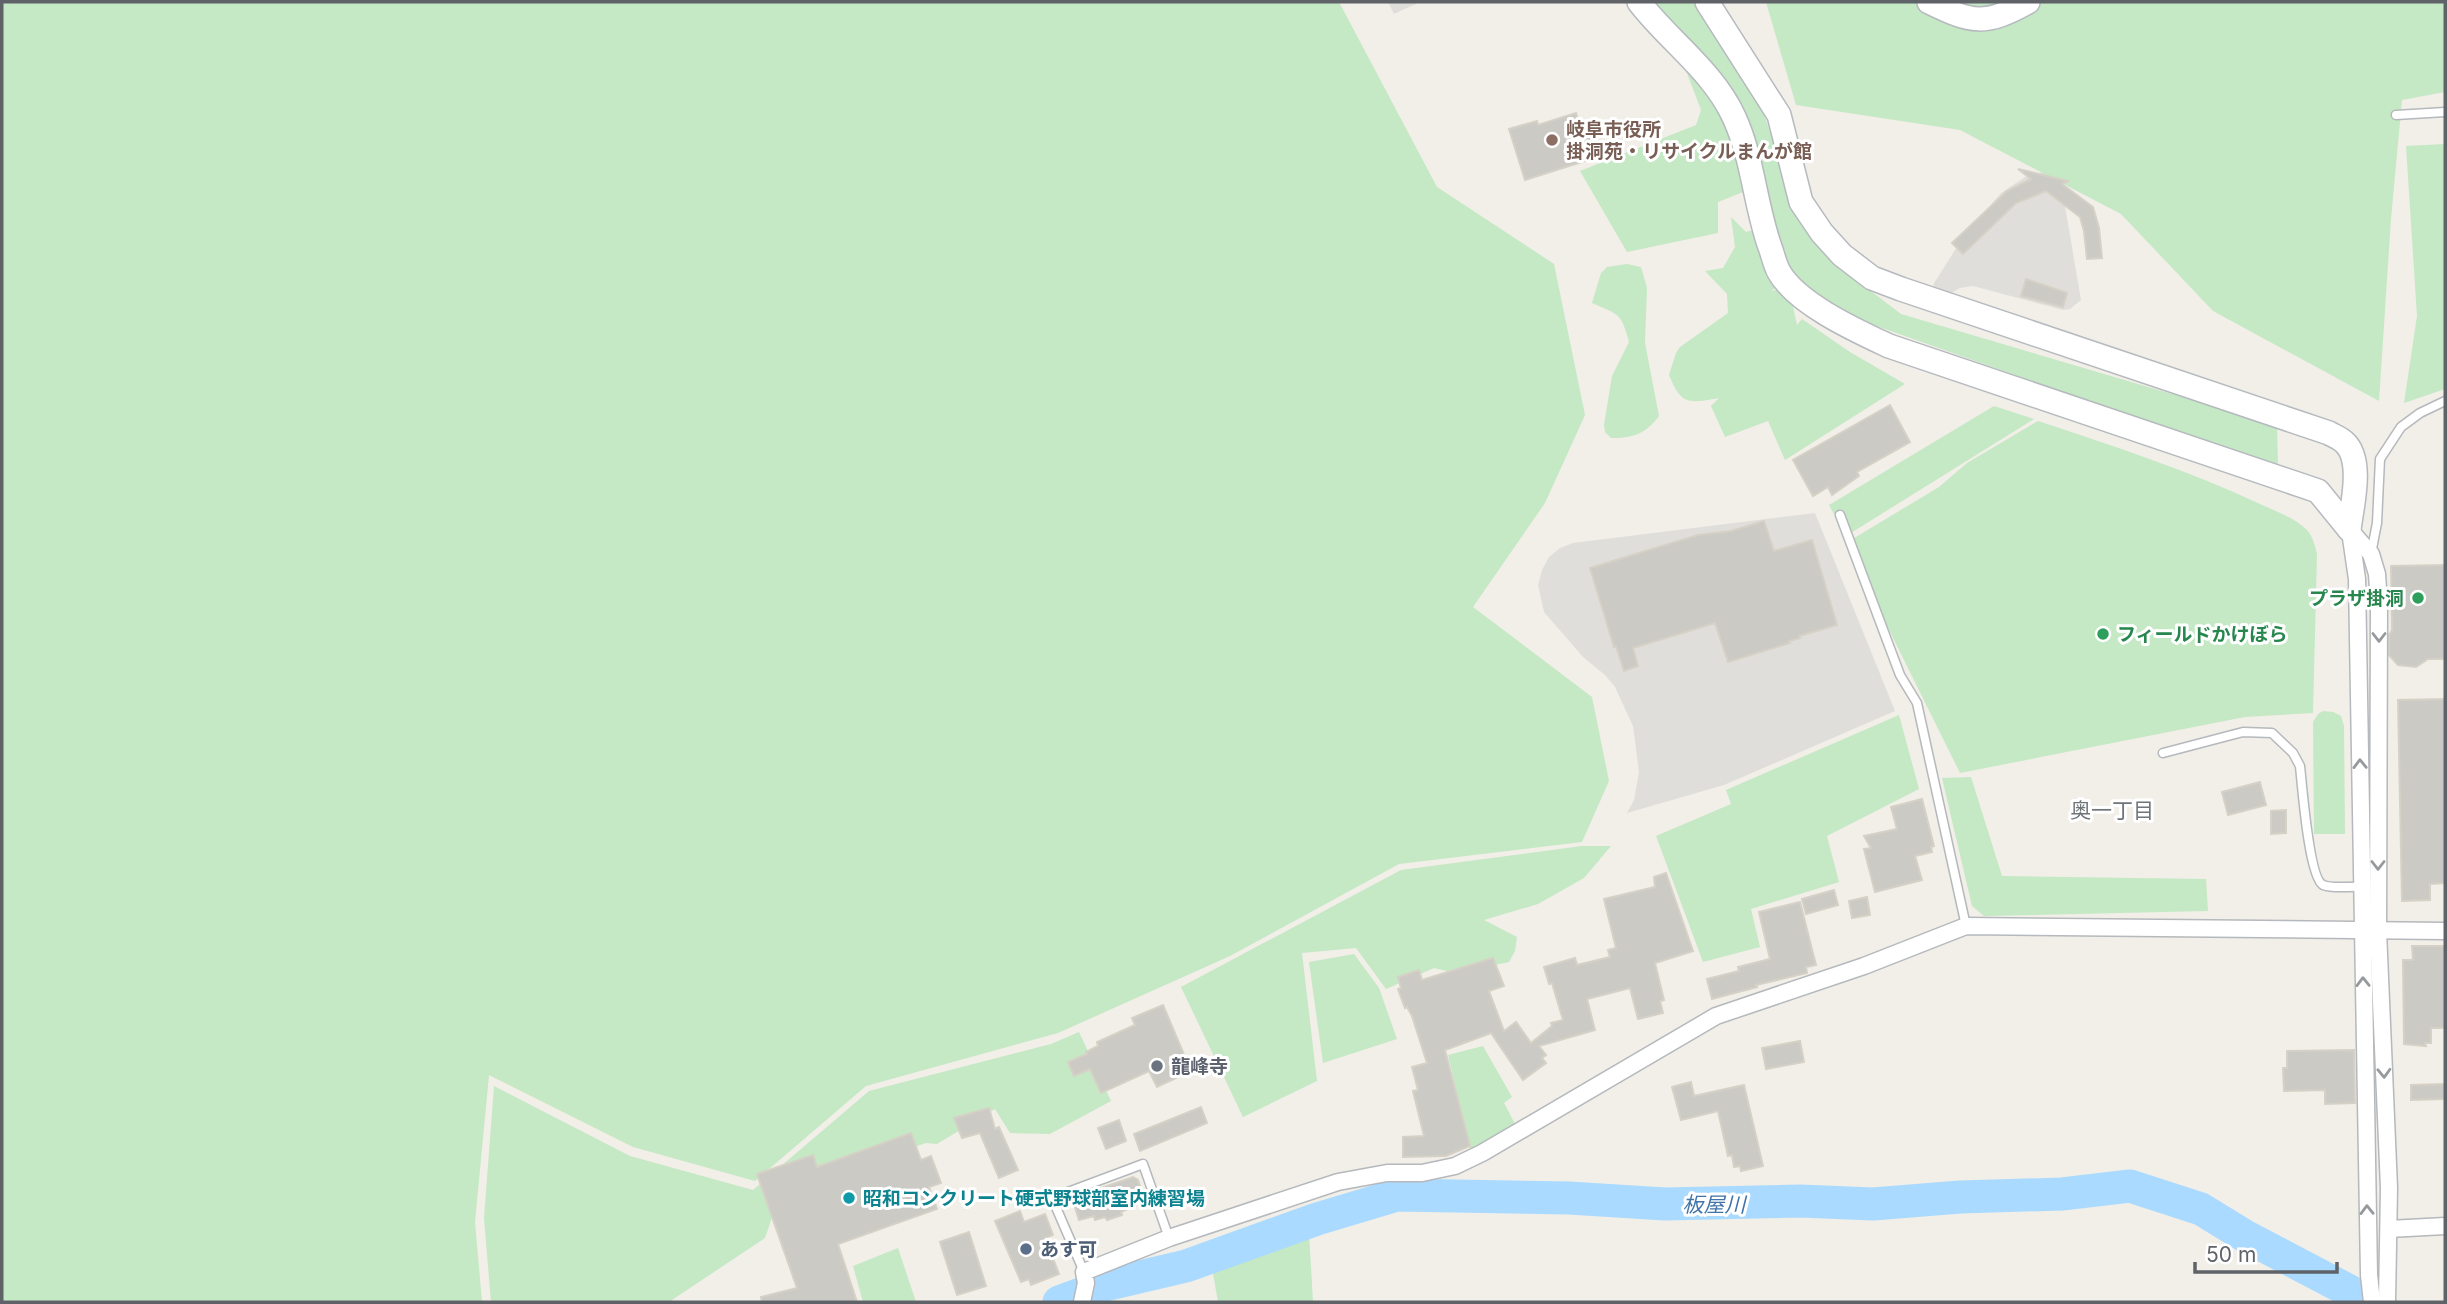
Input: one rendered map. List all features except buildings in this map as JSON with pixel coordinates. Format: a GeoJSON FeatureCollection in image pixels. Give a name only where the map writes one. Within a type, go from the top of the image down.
{"type":"FeatureCollection","features":[{"type":"Feature","properties":{"kind":"street"},"geometry":{"type":"LineString","coordinates":[[1639,2],[1714,83],[1734,118],[1752,175],[1766,236],[1779,273],[1796,290],[1839,323],[1889,346],[2318,491],[2371,554],[2377,574],[2379,604],[2370,931],[2369,1275],[2372,1302]]}},
{"type":"Feature","properties":{"kind":"street"},"geometry":{"type":"LineString","coordinates":[[1707,2],[1779,115],[1801,202],[1822,233],[1842,255],[1872,278],[2329,433],[2345,442],[2353,457],[2355,480],[2349,528],[2357,579],[2362,887],[2370,931],[2389,1229],[2387,1302]]}},
{"type":"Feature","properties":{"kind":"street"},"geometry":{"type":"LineString","coordinates":[[1929,2],[1955,15],[1977,19],[2000,17],[2028,2]]}},
{"type":"Feature","properties":{"kind":"street"},"geometry":{"type":"LineString","coordinates":[[2357,579],[2371,554]]}},
{"type":"Feature","properties":{"kind":"street"},"geometry":{"type":"LineString","coordinates":[[1082,1302],[1085,1278],[1169,1238],[1338,1182],[1387,1173],[1422,1173],[1455,1166],[1482,1153],[1716,1016],[1864,966],[1966,926],[2445,931]]}},
{"type":"Feature","properties":{"kind":"street"},"geometry":{"type":"LineString","coordinates":[[2389,1229],[2445,1226]]}},
{"type":"Feature","properties":{"kind":"lane"},"geometry":{"type":"LineString","coordinates":[[2396,115],[2445,112]]}},
{"type":"Feature","properties":{"kind":"lane"},"geometry":{"type":"LineString","coordinates":[[2371,554],[2377,523],[2380,459],[2401,427],[2420,413],[2445,401]]}},
{"type":"Feature","properties":{"kind":"lane"},"geometry":{"type":"LineString","coordinates":[[1840,515],[1900,675],[1917,703],[1966,926]]}},
{"type":"Feature","properties":{"kind":"lane"},"geometry":{"type":"LineString","coordinates":[[2163,753],[2243,732],[2272,733],[2293,753],[2300,766],[2311,859],[2318,880],[2323,885],[2362,887]]}},
{"type":"Feature","properties":{"kind":"lane"},"geometry":{"type":"LineString","coordinates":[[1085,1278],[1052,1198],[1143,1164],[1169,1238]]}},
{"type":"Feature","properties":{"kind":"shaded area"},"geometry":{"type":"Polygon","coordinates":[[[1388,2],[1420,2],[1394,14],[1388,2]]]}},
{"type":"Feature","properties":{"kind":"shaded area"},"geometry":{"type":"Polygon","coordinates":[[[2047,171],[2060,177],[2081,300],[2070,309],[2063,310],[1973,286],[1960,288],[1936,302],[1932,297],[1934,283],[1964,236],[2001,193],[2025,177],[2047,171]]]}},
{"type":"Feature","properties":{"kind":"shaded area"},"geometry":{"type":"Polygon","coordinates":[[[1815,513],[1895,711],[1724,785],[1627,813],[1634,800],[1639,772],[1633,726],[1615,687],[1583,657],[1544,612],[1538,585],[1549,557],[1560,548],[1573,543],[1815,513]]]}},
{"type":"Feature","properties":{"kind":"green space"},"geometry":{"type":"Polygon","coordinates":[[[2,2],[1339,2],[1437,187],[1554,264],[1585,415],[1545,503],[1473,607],[1592,697],[1609,781],[1582,842],[1399,864],[1230,956],[1058,1033],[866,1086],[755,1181],[633,1147],[489,1075],[475,1222],[482,1302],[2,1302],[2,2]]]}},
{"type":"Feature","properties":{"kind":"green space"},"geometry":{"type":"Polygon","coordinates":[[[1654,2],[1701,2],[1758,97],[1798,213],[1855,279],[1901,314],[2277,425],[2278,468],[1823,307],[1764,259],[1766,276],[1775,288],[1771,291],[1780,289],[1791,298],[1797,325],[1802,319],[1850,352],[1905,384],[1785,460],[1768,421],[1725,437],[1711,406],[1719,398],[1686,400],[1677,392],[1669,375],[1680,347],[1728,313],[1727,294],[1705,271],[1723,268],[1735,247],[1731,217],[1746,232],[1763,227],[1748,190],[1718,202],[1718,233],[1627,252],[1580,171],[1696,125],[1701,110],[1671,31],[1654,2]]]}},
{"type":"Feature","properties":{"kind":"green space"},"geometry":{"type":"Polygon","coordinates":[[[1766,2],[2445,2],[2445,92],[2402,100],[2379,401],[2213,311],[2121,214],[1960,130],[1796,105],[1766,2]]]}},
{"type":"Feature","properties":{"kind":"green space"},"geometry":{"type":"Polygon","coordinates":[[[2445,144],[2445,389],[2404,403],[2417,316],[2406,146],[2445,144]]]}},
{"type":"Feature","properties":{"kind":"green space"},"geometry":{"type":"Polygon","coordinates":[[[1627,264],[1641,267],[1647,288],[1645,343],[1659,416],[1638,434],[1611,438],[1605,432],[1604,425],[1612,376],[1629,342],[1618,316],[1592,303],[1601,273],[1607,267],[1627,264]]]}},
{"type":"Feature","properties":{"kind":"green space"},"geometry":{"type":"Polygon","coordinates":[[[1994,406],[2034,419],[1846,536],[1829,505],[1994,406]]]}},
{"type":"Feature","properties":{"kind":"green space","name":"フィールドかけぼら"},"geometry":{"type":"Polygon","coordinates":[[[2038,421],[2205,480],[2285,515],[2307,530],[2317,554],[2313,713],[2245,717],[1960,773],[1846,543],[1939,487],[1967,463],[2038,421]]]}},
{"type":"Feature","properties":{"kind":"green space"},"geometry":{"type":"Polygon","coordinates":[[[2323,711],[2341,716],[2344,726],[2345,834],[2314,834],[2313,722],[2323,711]]]}},
{"type":"Feature","properties":{"kind":"green space"},"geometry":{"type":"Polygon","coordinates":[[[1899,715],[1919,789],[1827,836],[1839,882],[1751,909],[1760,947],[1703,962],[1656,836],[1731,804],[1726,790],[1899,715]]]}},
{"type":"Feature","properties":{"kind":"green space"},"geometry":{"type":"Polygon","coordinates":[[[1971,777],[2002,876],[2206,879],[2208,911],[1984,916],[1972,906],[1942,778],[1971,777]]]}},
{"type":"Feature","properties":{"kind":"green space"},"geometry":{"type":"Polygon","coordinates":[[[1582,846],[1611,846],[1584,878],[1538,904],[1484,920],[1517,937],[1515,951],[1509,962],[1455,973],[1434,968],[1386,989],[1356,948],[1302,953],[1317,1081],[1243,1117],[1181,987],[1401,870],[1582,846]]]}},
{"type":"Feature","properties":{"kind":"green space"},"geometry":{"type":"Polygon","coordinates":[[[1354,954],[1379,988],[1397,1039],[1323,1063],[1309,962],[1354,954]]]}},
{"type":"Feature","properties":{"kind":"green space"},"geometry":{"type":"Polygon","coordinates":[[[1079,1032],[1111,1101],[1050,1134],[1010,1133],[995,1109],[937,1144],[926,1143],[781,1191],[765,1238],[669,1302],[491,1302],[484,1218],[494,1086],[630,1156],[753,1190],[869,1091],[1051,1044],[1079,1032]]]}},
{"type":"Feature","properties":{"kind":"green space"},"geometry":{"type":"Polygon","coordinates":[[[1483,1046],[1512,1097],[1504,1103],[1515,1124],[1470,1149],[1448,1055],[1483,1046]]]}},
{"type":"Feature","properties":{"kind":"green space"},"geometry":{"type":"Polygon","coordinates":[[[1309,1232],[1313,1302],[1218,1302],[1211,1262],[1309,1232]]]}},
{"type":"Feature","properties":{"kind":"green space"},"geometry":{"type":"Polygon","coordinates":[[[898,1248],[916,1302],[863,1302],[853,1266],[898,1248]]]}},
{"type":"Feature","properties":{"kind":"waterway","name":"板屋川"},"geometry":{"type":"LineString","coordinates":[[1059,1302],[1105,1285],[1186,1266],[1317,1219],[1397,1195],[1569,1198],[1665,1204],[1800,1201],[1873,1204],[1960,1197],[2062,1194],[2130,1186],[2201,1209],[2245,1236],[2359,1296]]}},
{"type":"Feature","properties":{"kind":"place","name":"岐阜市役所 掛洞苑・リサイクルまんが館"},"geometry":{"type":"Point","coordinates":[1552,140]}},
{"type":"Feature","properties":{"kind":"place","name":"プラザ掛洞"},"geometry":{"type":"Point","coordinates":[2418,598]}},
{"type":"Feature","properties":{"kind":"place","name":"フィールドかけぼら"},"geometry":{"type":"Point","coordinates":[2103,634]}},
{"type":"Feature","properties":{"kind":"place","name":"龍峰寺"},"geometry":{"type":"Point","coordinates":[1157,1066]}},
{"type":"Feature","properties":{"kind":"place","name":"昭和コンクリート硬式野球部室内練習場"},"geometry":{"type":"Point","coordinates":[849,1198]}},
{"type":"Feature","properties":{"kind":"place","name":"あす可"},"geometry":{"type":"Point","coordinates":[1026,1249]}},
{"type":"Feature","properties":{"kind":"district","name":"奥一丁目"},"geometry":{"type":"Point","coordinates":[2112,810]}}]}
